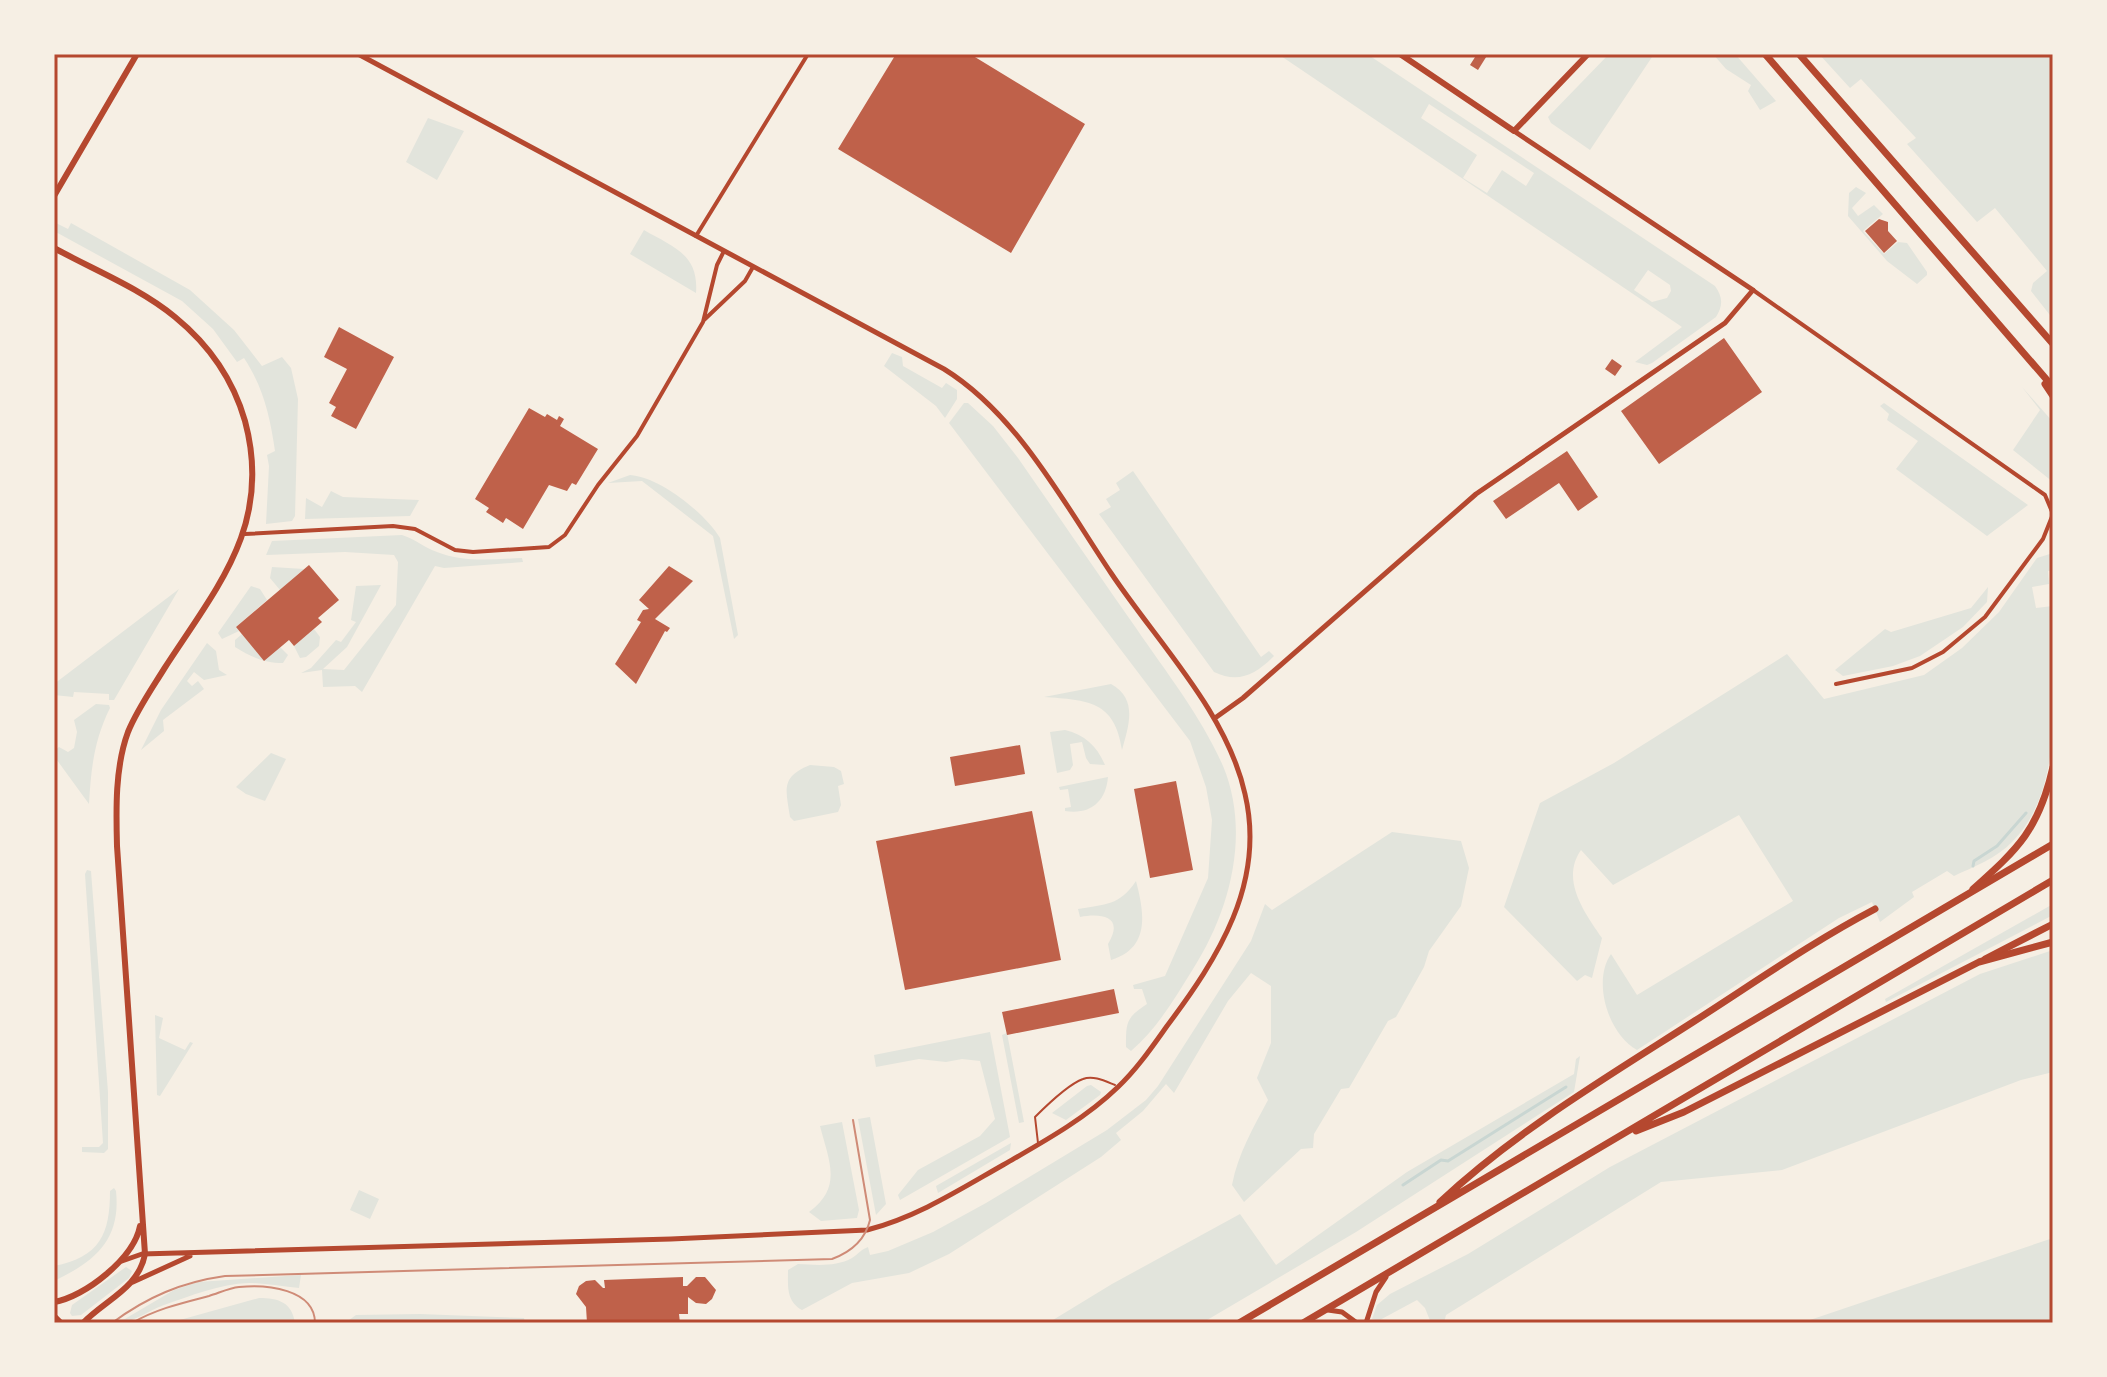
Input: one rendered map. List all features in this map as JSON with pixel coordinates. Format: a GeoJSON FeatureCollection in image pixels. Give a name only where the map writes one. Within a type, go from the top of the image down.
{"type":"FeatureCollection","features":[{"type":"Feature","properties":{"kind":"main road"},"geometry":{"type":"LineString","coordinates":[[54,196],[137,54]]}},
{"type":"Feature","properties":{"kind":"main road"},"geometry":{"type":"LineString","coordinates":[[1400,54],[1514,131],[1588,54]]}},
{"type":"Feature","properties":{"kind":"main road"},"geometry":{"type":"LineString","coordinates":[[1762,54],[2053,387]]}},
{"type":"Feature","properties":{"kind":"main road"},"geometry":{"type":"LineString","coordinates":[[1799,54],[2053,344]]}},
{"type":"Feature","properties":{"kind":"main road"},"geometry":{"type":"LineString","coordinates":[[54,248],[158,304],[191,332],[218,363],[241,408],[253,461],[253,500],[245,534],[219,583],[140,708],[122,755],[117,798],[117,846],[145,1254],[133,1282],[83,1323]]}},
{"type":"Feature","properties":{"kind":"main road"},"geometry":{"type":"LineString","coordinates":[[2033,365],[2053,396]]}},
{"type":"Feature","properties":{"kind":"main road"},"geometry":{"type":"LineString","coordinates":[[1968,893],[2014,853],[2032,828],[2042,808],[2053,767]]}},
{"type":"Feature","properties":{"kind":"main road"},"geometry":{"type":"LineString","coordinates":[[1239,1323],[2053,844]]}},
{"type":"Feature","properties":{"kind":"main road"},"geometry":{"type":"LineString","coordinates":[[1303,1323],[2053,880]]}},
{"type":"Feature","properties":{"kind":"main road"},"geometry":{"type":"LineString","coordinates":[[1430,1211],[1480,1164],[1813,944],[1875,909]]}},
{"type":"Feature","properties":{"kind":"main road"},"geometry":{"type":"LineString","coordinates":[[1615,1139],[1684,1112],[2053,924]]}},
{"type":"Feature","properties":{"kind":"main road"},"geometry":{"type":"LineString","coordinates":[[1979,962],[2053,942]]}},
{"type":"Feature","properties":{"kind":"main road"},"geometry":{"type":"LineString","coordinates":[[54,1302],[77,1295],[118,1264],[135,1244],[141,1215]]}},
{"type":"Feature","properties":{"kind":"main road"},"geometry":{"type":"LineString","coordinates":[[54,1316],[61,1323]]}},
{"type":"Feature","properties":{"kind":"street"},"geometry":{"type":"LineString","coordinates":[[118,1264],[132,1256],[145,1254],[656,1240],[867,1230],[922,1211],[1038,1145],[1092,1110],[1119,1087],[1187,999],[1224,940],[1239,906],[1249,848],[1248,803],[1231,751],[1215,718],[1026,448],[988,403],[944,369],[358,54]]}},
{"type":"Feature","properties":{"kind":"street"},"geometry":{"type":"LineString","coordinates":[[696,236],[808,54]]}},
{"type":"Feature","properties":{"kind":"street"},"geometry":{"type":"LineString","coordinates":[[1514,131],[1753,290],[2045,495],[2052,508],[2052,521],[2043,539],[1985,617],[1943,652],[1912,668],[1836,684]]}},
{"type":"Feature","properties":{"kind":"street"},"geometry":{"type":"LineString","coordinates":[[703,322],[717,265],[724,251]]}},
{"type":"Feature","properties":{"kind":"street"},"geometry":{"type":"LineString","coordinates":[[245,534],[393,526],[415,529],[455,550],[473,552],[549,547],[577,520],[598,485],[637,436],[703,322],[745,281],[753,267]]}},
{"type":"Feature","properties":{"kind":"street"},"geometry":{"type":"LineString","coordinates":[[1215,718],[1243,698],[1476,494],[1725,323],[1753,290]]}},
{"type":"Feature","properties":{"kind":"street"},"geometry":{"type":"LineString","coordinates":[[133,1282],[173,1261],[201,1254]]}},
{"type":"Feature","properties":{"kind":"street"},"geometry":{"type":"LineString","coordinates":[[1366,1323],[1376,1292],[1393,1269]]}},
{"type":"Feature","properties":{"kind":"street"},"geometry":{"type":"LineString","coordinates":[[1320,1313],[1335,1310],[1357,1323]]}},
{"type":"Feature","properties":{"kind":"lane"},"geometry":{"type":"LineString","coordinates":[[1038,1145],[1035,1117],[1083,1079],[1098,1079],[1119,1087]]}},
{"type":"Feature","properties":{"kind":"shaded area"},"geometry":{"type":"Polygon","coordinates":[[[1278,54],[1367,54],[1715,286],[1721,302],[1716,317],[1652,363],[1635,362],[1682,327],[1278,54]],[[1429,104],[1421,118],[1477,155],[1463,178],[1487,193],[1502,170],[1526,186],[1534,173],[1429,104]],[[1648,270],[1634,290],[1652,302],[1667,298],[1670,285],[1648,270]]]}},
{"type":"Feature","properties":{"kind":"shaded area"},"geometry":{"type":"Polygon","coordinates":[[[1609,54],[1654,54],[1590,150],[1551,123],[1548,117],[1609,54]]]}},
{"type":"Feature","properties":{"kind":"shaded area"},"geometry":{"type":"Polygon","coordinates":[[[1713,54],[1735,54],[1776,101],[1760,110],[1748,91],[1751,85],[1726,69],[1713,54]]]}},
{"type":"Feature","properties":{"kind":"shaded area"},"geometry":{"type":"Polygon","coordinates":[[[1819,54],[2053,54],[2053,319],[2031,291],[2033,283],[2047,271],[1995,208],[1977,222],[1907,144],[1916,138],[1861,79],[1850,88],[1819,54]]]}},
{"type":"Feature","properties":{"kind":"shaded area"},"geometry":{"type":"Polygon","coordinates":[[[428,118],[464,131],[437,180],[406,162],[428,118]]]}},
{"type":"Feature","properties":{"kind":"shaded area"},"geometry":{"type":"Polygon","coordinates":[[[1856,187],[1866,193],[1852,208],[1858,216],[1874,205],[1883,214],[1863,231],[1884,254],[1898,242],[1907,243],[1927,272],[1917,284],[1887,261],[1848,216],[1849,193],[1856,187]]]}},
{"type":"Feature","properties":{"kind":"shaded area"},"geometry":{"type":"Polygon","coordinates":[[[56,223],[68,229],[71,223],[190,290],[234,330],[262,366],[282,357],[291,368],[298,399],[295,516],[292,521],[266,524],[267,455],[275,451],[265,402],[244,358],[237,362],[213,329],[182,301],[54,231],[56,223]]]}},
{"type":"Feature","properties":{"kind":"shaded area"},"geometry":{"type":"Polygon","coordinates":[[[644,230],[674,247],[689,260],[696,280],[696,293],[630,254],[644,230]]]}},
{"type":"Feature","properties":{"kind":"shaded area"},"geometry":{"type":"Polygon","coordinates":[[[892,353],[902,357],[903,366],[942,388],[946,383],[957,390],[957,399],[945,418],[936,406],[884,366],[892,353]]]}},
{"type":"Feature","properties":{"kind":"shaded area"},"geometry":{"type":"Polygon","coordinates":[[[2022,387],[2053,422],[2053,482],[2013,450],[2040,410],[2022,387]]]}},
{"type":"Feature","properties":{"kind":"shaded area"},"geometry":{"type":"Polygon","coordinates":[[[964,403],[968,403],[993,426],[1018,458],[1171,678],[1214,748],[1231,792],[1236,844],[1226,897],[1217,922],[1172,1002],[1131,1051],[1126,1047],[1129,1021],[1147,1004],[1142,989],[1134,989],[1133,985],[1165,976],[1208,878],[1212,820],[1206,787],[1190,741],[949,423],[964,403]]]}},
{"type":"Feature","properties":{"kind":"shaded area"},"geometry":{"type":"Polygon","coordinates":[[[1884,403],[2028,505],[1987,536],[1896,469],[1918,441],[1887,420],[1889,414],[1880,406],[1884,403]]]}},
{"type":"Feature","properties":{"kind":"shaded area"},"geometry":{"type":"Polygon","coordinates":[[[1133,471],[1261,657],[1269,651],[1274,656],[1261,668],[1239,677],[1214,672],[1099,514],[1111,507],[1106,499],[1120,490],[1116,483],[1133,471]]]}},
{"type":"Feature","properties":{"kind":"shaded area"},"geometry":{"type":"Polygon","coordinates":[[[630,475],[655,482],[681,498],[704,518],[720,538],[738,635],[734,639],[713,536],[642,481],[608,483],[630,475]]]}},
{"type":"Feature","properties":{"kind":"shaded area"},"geometry":{"type":"Polygon","coordinates":[[[331,491],[343,497],[419,500],[410,516],[305,519],[306,498],[322,507],[331,491]]]}},
{"type":"Feature","properties":{"kind":"shaded area"},"geometry":{"type":"Polygon","coordinates":[[[402,535],[458,558],[522,558],[523,562],[444,568],[435,566],[362,692],[355,686],[323,687],[322,670],[301,673],[311,668],[336,640],[341,642],[356,622],[351,620],[356,586],[381,585],[347,647],[323,669],[344,670],[396,605],[398,562],[394,555],[345,552],[266,555],[272,541],[402,535]]]}},
{"type":"Feature","properties":{"kind":"shaded area"},"geometry":{"type":"Polygon","coordinates":[[[2053,553],[2053,570],[2048,571],[2049,584],[2032,587],[2036,608],[2053,606],[2055,698],[2049,762],[2042,792],[2030,819],[1999,853],[1954,876],[1947,871],[1912,892],[1914,897],[1880,922],[1872,902],[1839,918],[1637,1050],[1618,1032],[1606,1006],[1603,978],[1611,954],[1637,995],[1793,901],[1739,815],[1613,885],[1581,850],[1575,861],[1574,884],[1582,907],[1602,938],[1592,978],[1585,975],[1577,981],[1504,907],[1540,803],[1614,763],[1787,654],[1824,699],[1924,675],[1962,648],[1999,612],[2037,558],[2053,553]]]}},
{"type":"Feature","properties":{"kind":"shaded area"},"geometry":{"type":"Polygon","coordinates":[[[272,567],[304,569],[280,590],[270,578],[272,567]]]}},
{"type":"Feature","properties":{"kind":"shaded area"},"geometry":{"type":"Polygon","coordinates":[[[251,586],[260,589],[267,600],[236,627],[239,631],[222,639],[218,633],[251,586]]]}},
{"type":"Feature","properties":{"kind":"shaded area"},"geometry":{"type":"Polygon","coordinates":[[[1988,587],[1987,602],[1963,627],[1920,656],[1893,666],[1843,676],[1835,670],[1885,629],[1891,632],[1971,608],[1988,587]]]}},
{"type":"Feature","properties":{"kind":"shaded area"},"geometry":{"type":"Polygon","coordinates":[[[179,589],[114,700],[109,700],[109,694],[74,692],[73,697],[54,695],[54,684],[179,589]]]}},
{"type":"Feature","properties":{"kind":"shaded area"},"geometry":{"type":"Polygon","coordinates":[[[314,629],[320,637],[319,646],[300,658],[294,646],[314,629]]]}},
{"type":"Feature","properties":{"kind":"shaded area"},"geometry":{"type":"Polygon","coordinates":[[[242,634],[264,660],[252,656],[235,647],[235,640],[242,634]]]}},
{"type":"Feature","properties":{"kind":"shaded area"},"geometry":{"type":"Polygon","coordinates":[[[207,643],[216,651],[219,670],[227,675],[204,680],[194,672],[187,681],[192,686],[198,681],[204,689],[163,720],[164,731],[141,750],[161,710],[207,643]]]}},
{"type":"Feature","properties":{"kind":"shaded area"},"geometry":{"type":"Polygon","coordinates":[[[280,647],[288,655],[283,663],[264,660],[280,647]]]}},
{"type":"Feature","properties":{"kind":"shaded area"},"geometry":{"type":"Polygon","coordinates":[[[1111,684],[1120,690],[1128,705],[1129,722],[1122,750],[1113,721],[1106,712],[1086,702],[1044,697],[1111,684]]]}},
{"type":"Feature","properties":{"kind":"shaded area"},"geometry":{"type":"Polygon","coordinates":[[[96,704],[109,705],[110,708],[94,755],[89,804],[54,756],[54,751],[59,747],[68,752],[74,748],[77,732],[74,720],[96,704]]]}},
{"type":"Feature","properties":{"kind":"shaded area"},"geometry":{"type":"Polygon","coordinates":[[[1065,730],[1090,742],[1105,765],[1090,764],[1082,742],[1070,744],[1073,765],[1070,770],[1057,773],[1050,732],[1065,730]]]}},
{"type":"Feature","properties":{"kind":"shaded area"},"geometry":{"type":"Polygon","coordinates":[[[271,753],[286,759],[265,801],[236,787],[271,753]]]}},
{"type":"Feature","properties":{"kind":"shaded area"},"geometry":{"type":"Polygon","coordinates":[[[810,765],[834,767],[841,771],[844,784],[838,786],[841,805],[838,812],[794,821],[790,817],[787,785],[794,774],[810,765]]]}},
{"type":"Feature","properties":{"kind":"shaded area"},"geometry":{"type":"Polygon","coordinates":[[[1108,777],[1104,793],[1095,805],[1082,811],[1065,811],[1065,808],[1071,807],[1068,789],[1060,790],[1059,787],[1108,777]]]}},
{"type":"Feature","properties":{"kind":"shaded area"},"geometry":{"type":"Polygon","coordinates":[[[1392,832],[1461,841],[1469,868],[1461,906],[1429,951],[1424,967],[1396,1017],[1388,1021],[1349,1088],[1341,1089],[1314,1134],[1313,1148],[1301,1149],[1244,1202],[1232,1185],[1242,1152],[1268,1100],[1257,1078],[1271,1043],[1271,986],[1251,973],[1228,1001],[1174,1093],[1166,1084],[1143,1111],[1116,1133],[1121,1140],[1101,1157],[949,1254],[909,1273],[852,1283],[802,1310],[793,1302],[789,1293],[788,1270],[798,1264],[839,1263],[868,1247],[870,1255],[888,1251],[933,1232],[1107,1130],[1146,1100],[1251,941],[1265,904],[1272,910],[1392,832]]]}},
{"type":"Feature","properties":{"kind":"shaded area"},"geometry":{"type":"Polygon","coordinates":[[[87,870],[91,871],[108,1092],[108,1149],[104,1153],[82,1152],[82,1147],[99,1147],[103,1143],[87,870]]]}},
{"type":"Feature","properties":{"kind":"shaded area"},"geometry":{"type":"Polygon","coordinates":[[[1136,881],[1142,916],[1139,938],[1133,947],[1111,960],[1108,944],[1113,935],[1112,922],[1103,916],[1080,917],[1078,909],[1118,900],[1136,881]]]}},
{"type":"Feature","properties":{"kind":"shaded area"},"geometry":{"type":"Polygon","coordinates":[[[2053,904],[2053,915],[1886,1002],[1885,999],[2053,904]]]}},
{"type":"Feature","properties":{"kind":"shaded area"},"geometry":{"type":"Polygon","coordinates":[[[2053,950],[2053,1072],[2021,1080],[1782,1170],[1661,1182],[1446,1315],[1444,1323],[1431,1323],[1425,1308],[1417,1300],[1378,1321],[1372,1319],[1377,1305],[1390,1294],[1468,1254],[1610,1167],[1980,974],[2053,950]]]}},
{"type":"Feature","properties":{"kind":"shaded area"},"geometry":{"type":"Polygon","coordinates":[[[155,1015],[163,1018],[159,1038],[185,1050],[190,1042],[193,1043],[160,1096],[157,1095],[155,1015]]]}},
{"type":"Feature","properties":{"kind":"shaded area"},"geometry":{"type":"Polygon","coordinates":[[[990,1032],[1010,1137],[900,1200],[898,1195],[918,1170],[980,1136],[995,1119],[980,1061],[919,1059],[876,1067],[874,1055],[990,1032]]]}},
{"type":"Feature","properties":{"kind":"shaded area"},"geometry":{"type":"Polygon","coordinates":[[[1007,1033],[1024,1122],[1019,1123],[1002,1035],[1007,1033]]]}},
{"type":"Feature","properties":{"kind":"shaded area"},"geometry":{"type":"Polygon","coordinates":[[[1580,1056],[1574,1092],[1356,1232],[1202,1323],[1048,1323],[1240,1214],[1276,1265],[1407,1172],[1574,1074],[1576,1059],[1580,1056]]]}},
{"type":"Feature","properties":{"kind":"shaded area"},"geometry":{"type":"Polygon","coordinates":[[[1091,1085],[1101,1092],[1100,1095],[1066,1120],[1052,1113],[1087,1086],[1091,1085]]]}},
{"type":"Feature","properties":{"kind":"shaded area"},"geometry":{"type":"Polygon","coordinates":[[[870,1117],[886,1204],[876,1215],[858,1119],[870,1117]]]}},
{"type":"Feature","properties":{"kind":"shaded area"},"geometry":{"type":"Polygon","coordinates":[[[842,1122],[859,1210],[857,1218],[821,1221],[809,1212],[820,1203],[830,1183],[831,1173],[820,1126],[842,1122]]]}},
{"type":"Feature","properties":{"kind":"shaded area"},"geometry":{"type":"Polygon","coordinates":[[[1011,1143],[1010,1150],[938,1193],[936,1186],[1011,1143]]]}},
{"type":"Feature","properties":{"kind":"shaded area"},"geometry":{"type":"Polygon","coordinates":[[[114,1188],[114,1222],[103,1246],[82,1265],[54,1281],[54,1266],[82,1257],[99,1241],[108,1220],[110,1191],[114,1188]]]}},
{"type":"Feature","properties":{"kind":"shaded area"},"geometry":{"type":"Polygon","coordinates":[[[359,1190],[379,1199],[370,1219],[350,1210],[359,1190]]]}},
{"type":"Feature","properties":{"kind":"shaded area"},"geometry":{"type":"Polygon","coordinates":[[[2053,1238],[2053,1323],[1801,1323],[2053,1238]]]}},
{"type":"Feature","properties":{"kind":"shaded area"},"geometry":{"type":"Polygon","coordinates":[[[126,1267],[132,1271],[129,1278],[81,1315],[72,1316],[72,1305],[126,1267]]]}},
{"type":"Feature","properties":{"kind":"shaded area"},"geometry":{"type":"Polygon","coordinates":[[[301,1275],[299,1288],[255,1283],[227,1286],[184,1298],[118,1323],[174,1290],[198,1282],[301,1275]]]}},
{"type":"Feature","properties":{"kind":"shaded area"},"geometry":{"type":"Polygon","coordinates":[[[259,1298],[283,1303],[291,1310],[295,1323],[169,1323],[259,1298]]]}},
{"type":"Feature","properties":{"kind":"shaded area"},"geometry":{"type":"Polygon","coordinates":[[[420,1314],[524,1318],[525,1323],[345,1323],[356,1315],[420,1314]]]}},
{"type":"Feature","properties":{"kind":"building"},"geometry":{"type":"Polygon","coordinates":[[[896,54],[970,54],[1085,124],[1011,253],[838,149],[896,54]]]}},
{"type":"Feature","properties":{"kind":"building"},"geometry":{"type":"Polygon","coordinates":[[[1477,54],[1488,54],[1478,70],[1470,65],[1477,54]]]}},
{"type":"Feature","properties":{"kind":"building"},"geometry":{"type":"Polygon","coordinates":[[[1879,219],[1888,222],[1888,231],[1897,241],[1884,253],[1865,231],[1879,219]]]}},
{"type":"Feature","properties":{"kind":"building"},"geometry":{"type":"Polygon","coordinates":[[[339,327],[394,357],[356,429],[331,416],[336,407],[329,403],[347,369],[324,357],[339,327]]]}},
{"type":"Feature","properties":{"kind":"building"},"geometry":{"type":"Polygon","coordinates":[[[1724,338],[1762,392],[1659,464],[1621,411],[1724,338]]]}},
{"type":"Feature","properties":{"kind":"building"},"geometry":{"type":"Polygon","coordinates":[[[1612,359],[1622,366],[1615,376],[1605,369],[1612,359]]]}},
{"type":"Feature","properties":{"kind":"building"},"geometry":{"type":"Polygon","coordinates":[[[529,408],[545,417],[547,414],[557,420],[559,416],[564,419],[560,426],[598,449],[576,485],[572,483],[567,491],[549,485],[523,529],[506,518],[503,523],[486,512],[489,508],[475,499],[529,408]]]}},
{"type":"Feature","properties":{"kind":"building"},"geometry":{"type":"Polygon","coordinates":[[[1567,451],[1598,497],[1578,511],[1559,483],[1506,519],[1493,501],[1567,451]]]}},
{"type":"Feature","properties":{"kind":"building"},"geometry":{"type":"Polygon","coordinates":[[[309,565],[339,600],[318,618],[322,622],[294,646],[289,640],[264,661],[236,627],[309,565]]]}},
{"type":"Feature","properties":{"kind":"building"},"geometry":{"type":"Polygon","coordinates":[[[669,566],[693,581],[655,619],[670,628],[665,631],[636,684],[615,664],[641,622],[637,620],[643,610],[649,609],[639,600],[669,566]]]}},
{"type":"Feature","properties":{"kind":"building"},"geometry":{"type":"Polygon","coordinates":[[[1020,745],[1025,774],[955,786],[950,757],[1020,745]]]}},
{"type":"Feature","properties":{"kind":"building"},"geometry":{"type":"Polygon","coordinates":[[[1176,781],[1193,870],[1150,878],[1134,789],[1176,781]]]}},
{"type":"Feature","properties":{"kind":"building"},"geometry":{"type":"Polygon","coordinates":[[[1032,811],[1061,960],[905,990],[876,841],[1032,811]]]}},
{"type":"Feature","properties":{"kind":"building"},"geometry":{"type":"Polygon","coordinates":[[[1114,989],[1119,1013],[1007,1035],[1002,1012],[1114,989]]]}},
{"type":"Feature","properties":{"kind":"building"},"geometry":{"type":"Polygon","coordinates":[[[683,1277],[683,1286],[696,1277],[705,1277],[716,1290],[706,1304],[696,1303],[688,1297],[688,1314],[679,1314],[680,1323],[587,1323],[586,1307],[576,1294],[579,1286],[586,1281],[595,1280],[605,1288],[604,1280],[683,1277]]]}},
{"type":"Feature","properties":{"kind":"waterway"},"geometry":{"type":"LineString","coordinates":[[1973,866],[1974,861],[1997,846],[2026,813]]}},
{"type":"Feature","properties":{"kind":"waterway"},"geometry":{"type":"LineString","coordinates":[[1403,1185],[1441,1160],[1448,1161],[1566,1087]]}},
{"type":"Feature","properties":{"kind":"tram line"},"geometry":{"type":"LineString","coordinates":[[112,1323],[166,1292],[225,1276],[832,1259],[856,1245],[865,1234],[870,1220],[853,1120]]}},
{"type":"Feature","properties":{"kind":"tram line"},"geometry":{"type":"LineString","coordinates":[[132,1323],[169,1307],[232,1288],[250,1286],[275,1288],[298,1296],[313,1312],[315,1323]]}}]}
